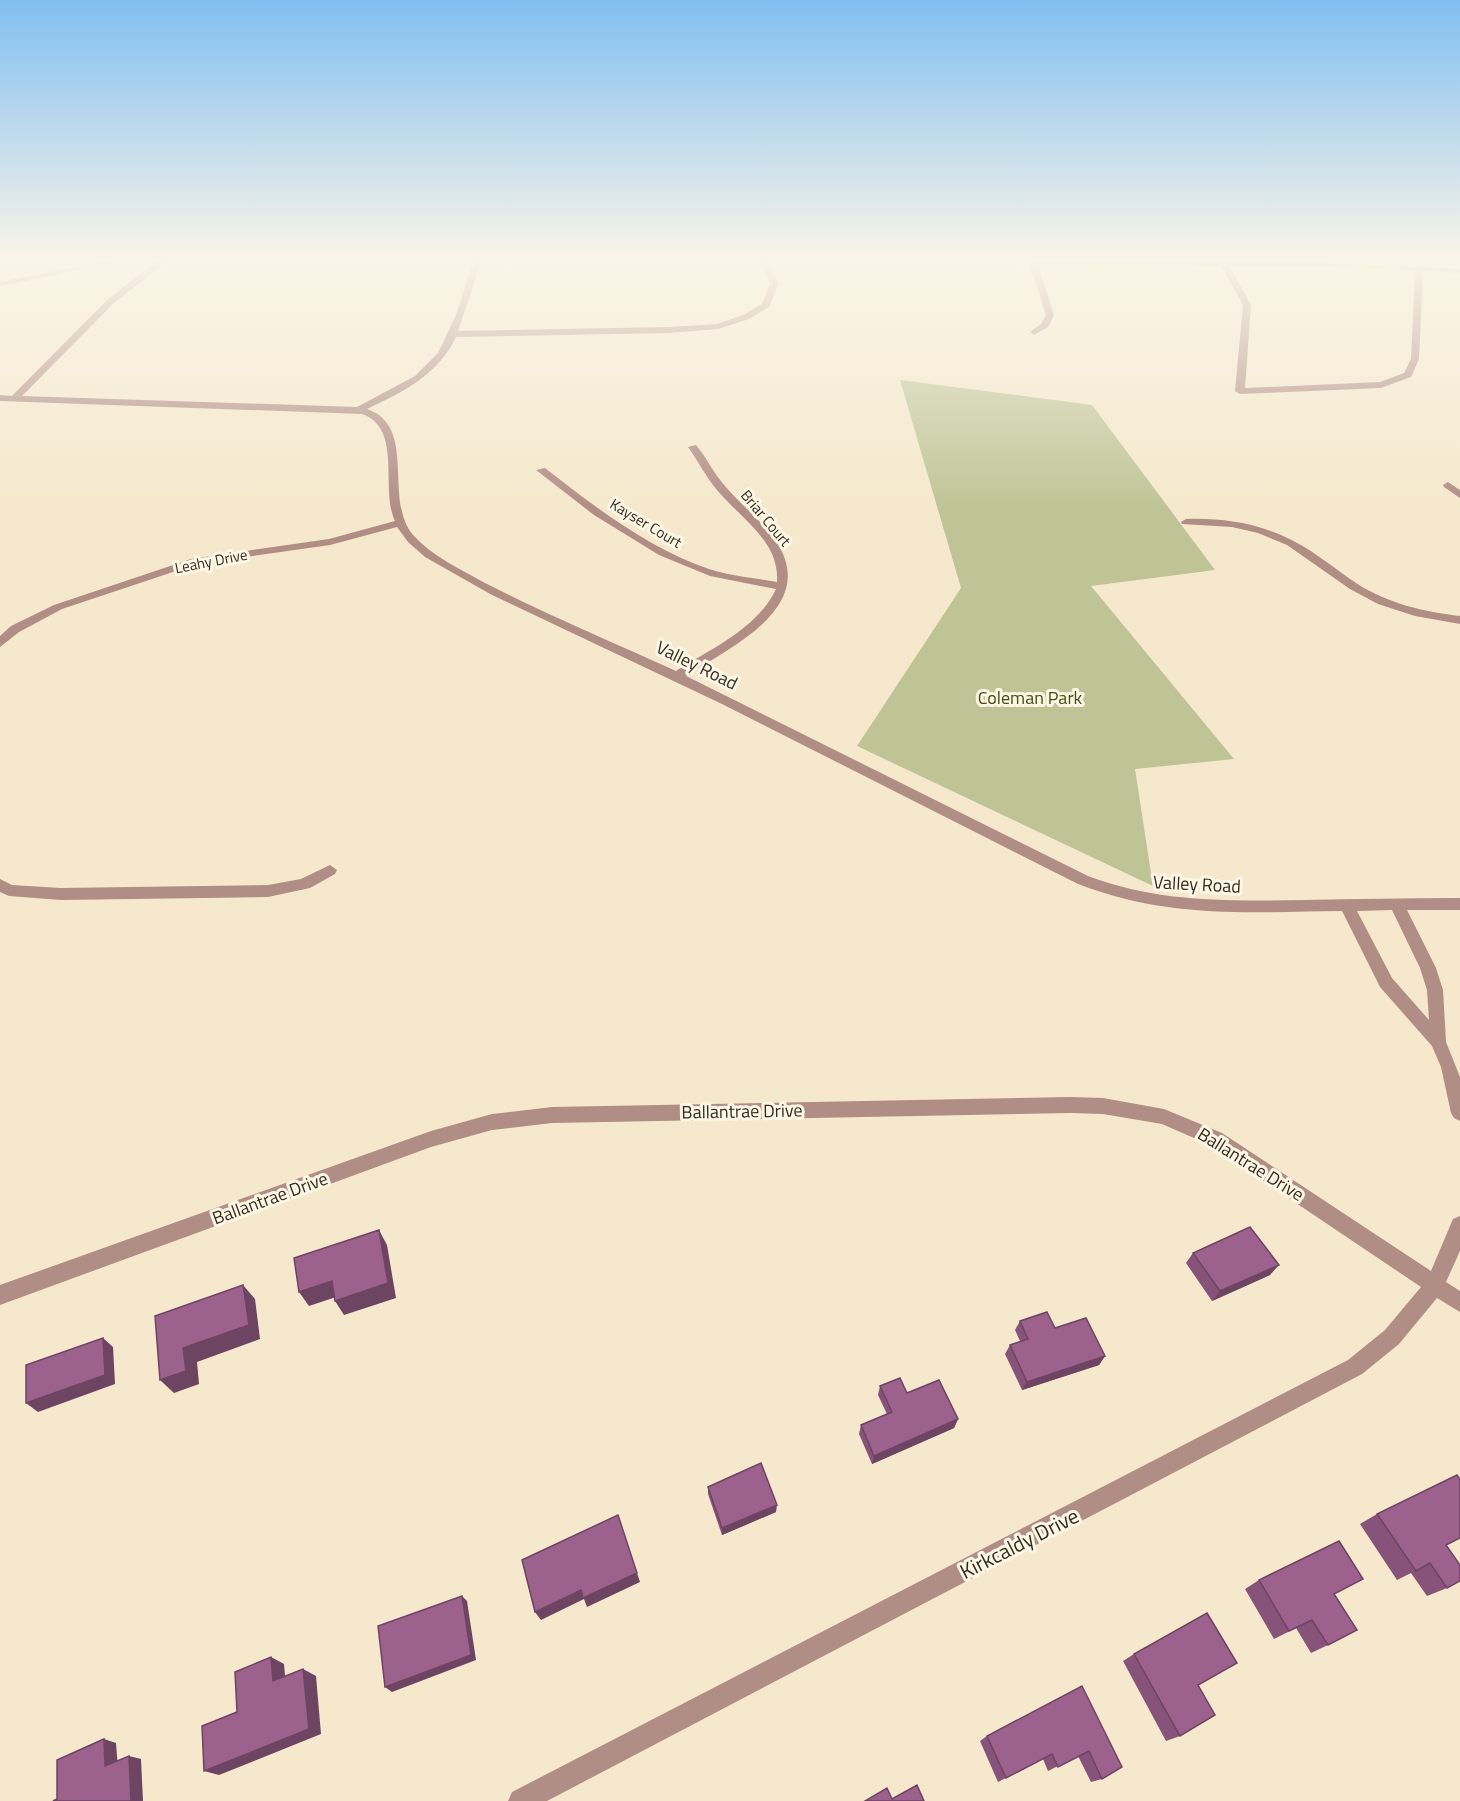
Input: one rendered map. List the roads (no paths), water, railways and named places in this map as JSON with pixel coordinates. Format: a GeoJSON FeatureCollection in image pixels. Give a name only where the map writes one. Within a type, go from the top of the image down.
{"type":"FeatureCollection","features":[{"type":"Feature","properties":{"kind":"street"},"geometry":{"type":"LineString","coordinates":[[14,399],[69,343]]}},
{"type":"Feature","properties":{"kind":"street"},"geometry":{"type":"LineString","coordinates":[[358,410],[394,392],[433,366],[447,343]]}},
{"type":"Feature","properties":{"kind":"street"},"geometry":{"type":"LineString","coordinates":[[1244,343],[1240,391],[1381,385],[1408,375],[1415,359],[1416,343]]}},
{"type":"Feature","properties":{"kind":"street","name":"Valley Road"},"geometry":{"type":"LineString","coordinates":[[0,398],[358,410],[374,415],[388,429],[392,494],[400,523],[414,542],[465,577],[677,676],[1114,894],[1156,904],[1202,907],[1460,904]]}},
{"type":"Feature","properties":{"kind":"street","name":"Briar Court"},"geometry":{"type":"LineString","coordinates":[[677,676],[774,607],[785,569],[780,552],[720,486],[706,462],[693,447]]}},
{"type":"Feature","properties":{"kind":"street","name":"Kayser Court"},"geometry":{"type":"LineString","coordinates":[[541,470],[583,503],[671,558],[705,572],[781,586]]}},
{"type":"Feature","properties":{"kind":"street"},"geometry":{"type":"LineString","coordinates":[[1448,485],[1460,495]]}},
{"type":"Feature","properties":{"kind":"street"},"geometry":{"type":"LineString","coordinates":[[1186,522],[1208,521],[1266,532],[1304,550],[1372,597],[1418,613],[1460,620]]}},
{"type":"Feature","properties":{"kind":"street","name":"Leahy Drive"},"geometry":{"type":"LineString","coordinates":[[0,643],[15,629],[58,607],[170,568],[204,559],[330,542],[400,523]]}},
{"type":"Feature","properties":{"kind":"street"},"geometry":{"type":"LineString","coordinates":[[0,885],[9,890],[61,894],[268,891],[305,884],[330,870]]}},
{"type":"Feature","properties":{"kind":"street"},"geometry":{"type":"LineString","coordinates":[[1347,905],[1386,982],[1438,1042],[1449,1067],[1460,1113]]}},
{"type":"Feature","properties":{"kind":"street"},"geometry":{"type":"LineString","coordinates":[[1397,905],[1432,979],[1435,990],[1438,1042]]}},
{"type":"Feature","properties":{"kind":"street","name":"Ballantrae Drive"},"geometry":{"type":"LineString","coordinates":[[0,1295],[431,1139],[502,1120],[552,1115],[1071,1105],[1103,1106],[1164,1117],[1216,1139],[1460,1302]]}},
{"type":"Feature","properties":{"kind":"street","name":"Kirkcaldy Drive"},"geometry":{"type":"LineString","coordinates":[[520,1801],[1328,1383],[1380,1349],[1403,1329],[1420,1308],[1434,1285],[1460,1225]]}},
{"type":"Feature","properties":{"kind":"park label","name":"Coleman Park"},"geometry":{"type":"Point","coordinates":[1030,697]}}]}
